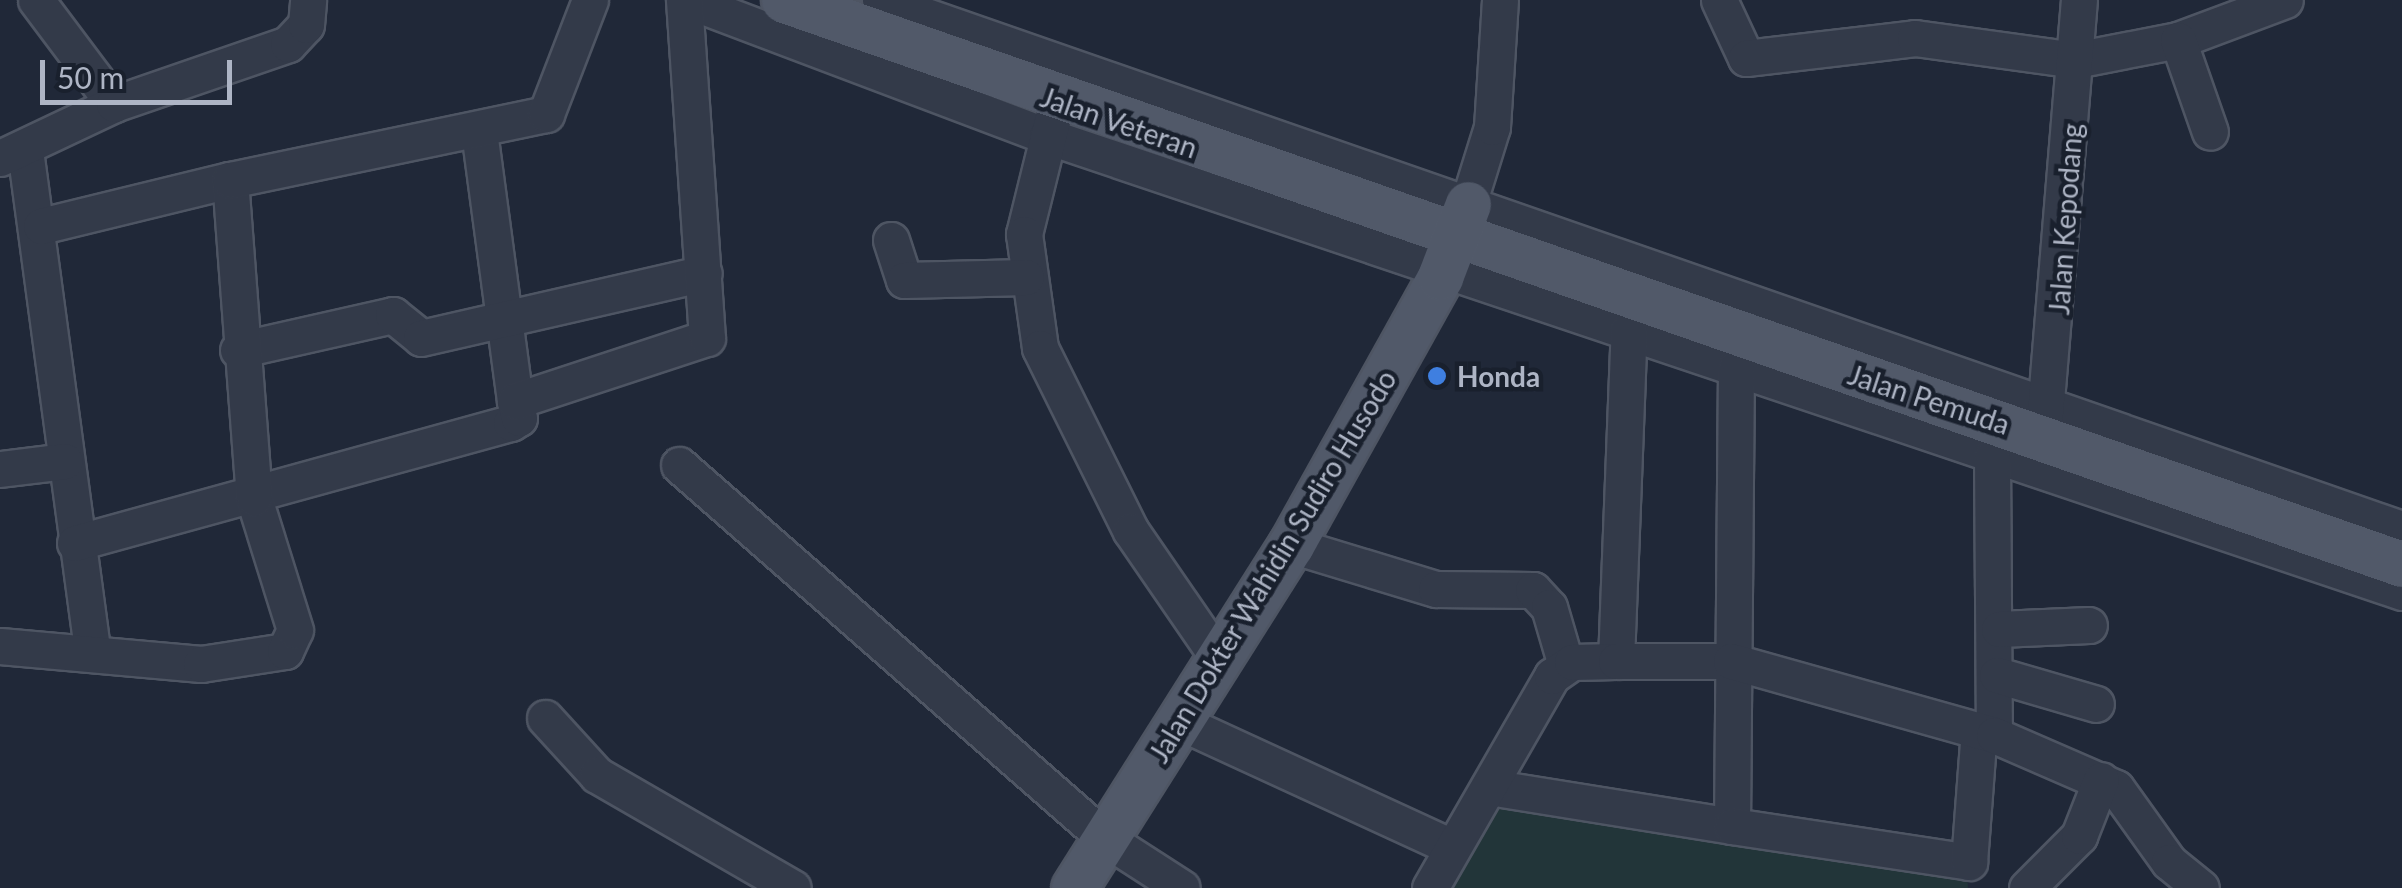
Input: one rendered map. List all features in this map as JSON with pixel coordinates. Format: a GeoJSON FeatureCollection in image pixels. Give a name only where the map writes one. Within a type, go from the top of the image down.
{"type":"FeatureCollection","features":[{"type":"Feature","properties":{"kind":"main road","name":"Jalan Veteran"},"geometry":{"type":"LineString","coordinates":[[784,0],[1052,119],[1457,235]]}},
{"type":"Feature","properties":{"kind":"main road","name":"Jalan Pemuda"},"geometry":{"type":"LineString","coordinates":[[1457,235],[2045,421],[2402,564]]}},
{"type":"Feature","properties":{"kind":"main road","name":"Jalan Dokter Wahidin Sudiro Husodo"},"geometry":{"type":"LineString","coordinates":[[1074,888],[1182,723],[1291,545],[1457,235]]}},
{"type":"Feature","properties":{"kind":"street"},"geometry":{"type":"LineString","coordinates":[[36,0],[114,104]]}},
{"type":"Feature","properties":{"kind":"street"},"geometry":{"type":"LineString","coordinates":[[92,649],[75,543],[41,226],[13,154],[114,104],[288,44],[306,25],[308,0]]}},
{"type":"Feature","properties":{"kind":"street"},"geometry":{"type":"LineString","coordinates":[[41,226],[230,180],[546,114],[590,0]]}},
{"type":"Feature","properties":{"kind":"street"},"geometry":{"type":"LineString","coordinates":[[515,401],[699,344],[709,325],[686,0],[858,35],[952,13],[1457,235],[1629,330],[1992,457],[2402,592]]}},
{"type":"Feature","properties":{"kind":"street"},"geometry":{"type":"LineString","coordinates":[[1457,235],[1492,127],[1500,0]]}},
{"type":"Feature","properties":{"kind":"street"},"geometry":{"type":"LineString","coordinates":[[1719,0],[1746,58],[1915,38],[2075,60],[2193,22],[2285,0]]}},
{"type":"Feature","properties":{"kind":"street","name":"Jalan Kepodang"},"geometry":{"type":"LineString","coordinates":[[2045,421],[2078,0]]}},
{"type":"Feature","properties":{"kind":"street"},"geometry":{"type":"LineString","coordinates":[[2193,22],[2210,132]]}},
{"type":"Feature","properties":{"kind":"street"},"geometry":{"type":"LineString","coordinates":[[1052,119],[1024,234],[1026,277],[1049,374],[1131,532],[1219,659]]}},
{"type":"Feature","properties":{"kind":"street"},"geometry":{"type":"LineString","coordinates":[[75,543],[254,498],[519,418],[479,131]]}},
{"type":"Feature","properties":{"kind":"street"},"geometry":{"type":"LineString","coordinates":[[0,646],[92,649],[201,664],[284,651],[295,630],[254,498],[238,350],[230,180]]}},
{"type":"Feature","properties":{"kind":"street"},"geometry":{"type":"LineString","coordinates":[[891,240],[904,280],[1026,277]]}},
{"type":"Feature","properties":{"kind":"street"},"geometry":{"type":"LineString","coordinates":[[238,350],[393,315],[421,338],[704,273]]}},
{"type":"Feature","properties":{"kind":"street"},"geometry":{"type":"LineString","coordinates":[[1616,660],[1629,330]]}},
{"type":"Feature","properties":{"kind":"street"},"geometry":{"type":"LineString","coordinates":[[1732,826],[1730,661],[1736,367]]}},
{"type":"Feature","properties":{"kind":"street"},"geometry":{"type":"LineString","coordinates":[[2045,421],[2402,529]]}},
{"type":"Feature","properties":{"kind":"street"},"geometry":{"type":"LineString","coordinates":[[1488,787],[1969,862],[1997,675],[2000,629],[1992,457]]}},
{"type":"Feature","properties":{"kind":"street"},"geometry":{"type":"LineString","coordinates":[[0,469],[66,462]]}},
{"type":"Feature","properties":{"kind":"street"},"geometry":{"type":"LineString","coordinates":[[679,465],[1106,839],[1182,888]]}},
{"type":"Feature","properties":{"kind":"street"},"geometry":{"type":"LineString","coordinates":[[1291,545],[1436,588],[1533,590],[1549,607],[1566,665],[1488,787],[1430,888]]}},
{"type":"Feature","properties":{"kind":"street"},"geometry":{"type":"LineString","coordinates":[[2000,629],[2089,625]]}},
{"type":"Feature","properties":{"kind":"street"},"geometry":{"type":"LineString","coordinates":[[1566,665],[1616,660],[1730,661],[1986,732],[2101,780],[2201,888]]}},
{"type":"Feature","properties":{"kind":"street"},"geometry":{"type":"LineString","coordinates":[[1997,675],[2096,704]]}},
{"type":"Feature","properties":{"kind":"street"},"geometry":{"type":"LineString","coordinates":[[545,718],[598,774],[793,888]]}},
{"type":"Feature","properties":{"kind":"street"},"geometry":{"type":"LineString","coordinates":[[1182,723],[1452,847]]}},
{"type":"Feature","properties":{"kind":"street"},"geometry":{"type":"LineString","coordinates":[[2027,888],[2078,836],[2101,780]]}},
{"type":"Feature","properties":{"kind":"green space"},"geometry":{"type":"Polygon","coordinates":[[[1489,789],[1966,854],[1968,888],[1444,888],[1489,789]]]}},
{"type":"Feature","properties":{"kind":"place","name":"Honda"},"geometry":{"type":"Point","coordinates":[1437,376]}}]}
